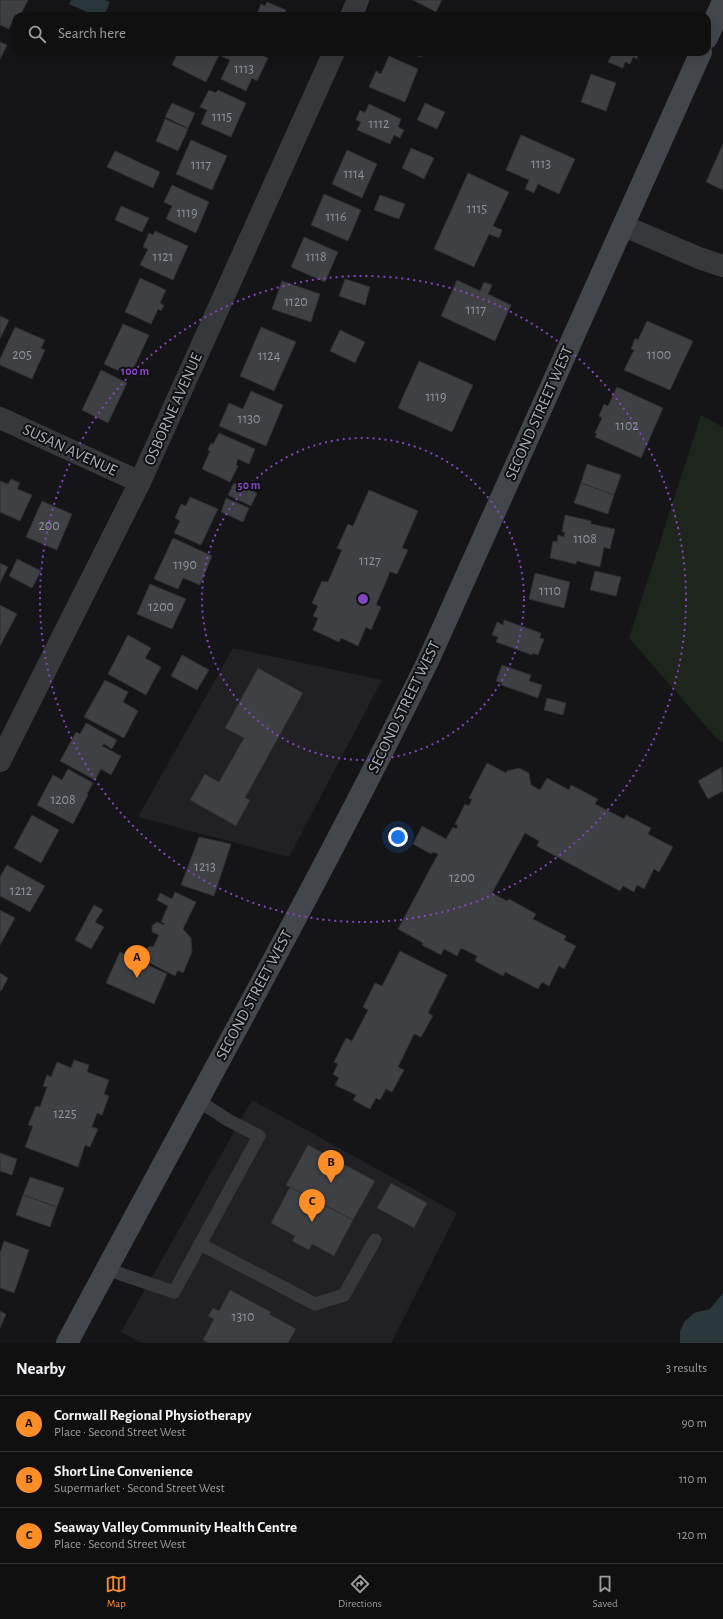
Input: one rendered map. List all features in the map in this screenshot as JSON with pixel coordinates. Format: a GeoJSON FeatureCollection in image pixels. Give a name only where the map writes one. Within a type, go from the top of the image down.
{"type":"FeatureCollection","features":[{"type":"Feature","properties":{"kind":"main road"},"geometry":{"type":"LineString","coordinates":[[711,29],[723,1]]}},
{"type":"Feature","properties":{"kind":"main road","name":"SECOND STREET WEST"},"geometry":{"type":"LineString","coordinates":[[66,1343],[338,839],[424,668],[699,56]]}},
{"type":"Feature","properties":{"kind":"street"},"geometry":{"type":"LineString","coordinates":[[352,12],[358,0]]}},
{"type":"Feature","properties":{"kind":"street","name":"OSBORNE AVENUE"},"geometry":{"type":"LineString","coordinates":[[0,761],[140,482],[332,56]]}},
{"type":"Feature","properties":{"kind":"street"},"geometry":{"type":"LineString","coordinates":[[624,226],[699,258],[723,266]]}},
{"type":"Feature","properties":{"kind":"street","name":"SUSAN AVENUE"},"geometry":{"type":"LineString","coordinates":[[0,418],[140,482]]}},
{"type":"Feature","properties":{"kind":"lane"},"geometry":{"type":"LineString","coordinates":[[106,1269],[174,1292],[259,1136],[228,1120],[197,1100]]}},
{"type":"Feature","properties":{"kind":"lane"},"geometry":{"type":"LineString","coordinates":[[200,1244],[315,1304],[344,1295],[375,1240]]}},
{"type":"Feature","properties":{"kind":"shaded area"},"geometry":{"type":"Polygon","coordinates":[[[71,0],[105,0],[110,2],[106,12],[87,12],[69,4],[71,0]]]}},
{"type":"Feature","properties":{"kind":"shaded area"},"geometry":{"type":"Polygon","coordinates":[[[701,415],[723,427],[723,742],[717,739],[629,638],[701,415]]]}},
{"type":"Feature","properties":{"kind":"shaded area"},"geometry":{"type":"Polygon","coordinates":[[[233,648],[382,680],[289,857],[138,817],[233,648]]]}},
{"type":"Feature","properties":{"kind":"shaded area"},"geometry":{"type":"Polygon","coordinates":[[[252,1100],[457,1213],[391,1343],[142,1343],[121,1332],[252,1100]]]}},
{"type":"Feature","properties":{"kind":"shaded area"},"geometry":{"type":"Polygon","coordinates":[[[723,1293],[723,1343],[680,1343],[680,1331],[685,1321],[694,1313],[710,1309],[723,1293]]]}},
{"type":"Feature","properties":{"kind":"building"},"geometry":{"type":"Polygon","coordinates":[[[0,0],[28,0],[22,12],[12,12],[12,22],[9,29],[0,25],[0,0]]]}},
{"type":"Feature","properties":{"kind":"building"},"geometry":{"type":"Polygon","coordinates":[[[413,0],[442,0],[436,12],[413,0]]]}},
{"type":"Feature","properties":{"kind":"building"},"geometry":{"type":"Polygon","coordinates":[[[267,2],[286,10],[285,12],[258,12],[261,4],[265,6],[267,2]]]}},
{"type":"Feature","properties":{"kind":"building"},"geometry":{"type":"Polygon","coordinates":[[[0,42],[7,45],[0,59],[0,42]]]}},
{"type":"Feature","properties":{"kind":"building"},"geometry":{"type":"Polygon","coordinates":[[[176,56],[219,56],[206,82],[172,65],[176,56]]]}},
{"type":"Feature","properties":{"kind":"building"},"geometry":{"type":"Polygon","coordinates":[[[221,56],[264,56],[268,58],[257,81],[252,78],[246,91],[221,79],[230,60],[221,56]]]}},
{"type":"Feature","properties":{"kind":"building"},"geometry":{"type":"Polygon","coordinates":[[[389,56],[418,69],[405,102],[369,87],[376,71],[381,74],[389,56]]]}},
{"type":"Feature","properties":{"kind":"building"},"geometry":{"type":"Polygon","coordinates":[[[611,56],[638,56],[637,59],[633,57],[630,64],[625,62],[623,68],[608,62],[611,56]]]}},
{"type":"Feature","properties":{"kind":"building"},"geometry":{"type":"Polygon","coordinates":[[[591,74],[616,83],[606,111],[581,102],[591,74]]]}},
{"type":"Feature","properties":{"kind":"building"},"geometry":{"type":"Polygon","coordinates":[[[209,90],[216,93],[218,90],[246,103],[231,137],[201,124],[207,110],[200,107],[209,90]]]}},
{"type":"Feature","properties":{"kind":"building"},"geometry":{"type":"Polygon","coordinates":[[[172,103],[195,113],[188,128],[165,117],[172,103]]]}},
{"type":"Feature","properties":{"kind":"building"},"geometry":{"type":"Polygon","coordinates":[[[425,103],[445,112],[437,129],[417,120],[425,103]]]}},
{"type":"Feature","properties":{"kind":"building"},"geometry":{"type":"Polygon","coordinates":[[[369,104],[401,119],[398,127],[404,130],[400,138],[394,135],[390,144],[357,130],[361,122],[356,120],[360,110],[365,113],[369,104]]]}},
{"type":"Feature","properties":{"kind":"building"},"geometry":{"type":"Polygon","coordinates":[[[165,119],[188,129],[178,151],[156,141],[165,119]]]}},
{"type":"Feature","properties":{"kind":"building"},"geometry":{"type":"Polygon","coordinates":[[[521,135],[575,159],[559,194],[538,184],[534,193],[525,189],[529,180],[506,170],[521,135]]]}},
{"type":"Feature","properties":{"kind":"building"},"geometry":{"type":"Polygon","coordinates":[[[191,140],[227,156],[212,190],[176,174],[191,140]]]}},
{"type":"Feature","properties":{"kind":"building"},"geometry":{"type":"Polygon","coordinates":[[[723,144],[723,190],[706,182],[723,144]]]}},
{"type":"Feature","properties":{"kind":"building"},"geometry":{"type":"Polygon","coordinates":[[[411,148],[434,158],[424,179],[402,168],[411,148]]]}},
{"type":"Feature","properties":{"kind":"building"},"geometry":{"type":"Polygon","coordinates":[[[347,150],[377,164],[362,198],[332,184],[347,150]]]}},
{"type":"Feature","properties":{"kind":"building"},"geometry":{"type":"Polygon","coordinates":[[[115,151],[160,172],[153,188],[107,167],[115,151]]]}},
{"type":"Feature","properties":{"kind":"building"},"geometry":{"type":"Polygon","coordinates":[[[468,173],[509,192],[493,226],[502,230],[499,238],[489,234],[474,267],[434,249],[468,173]]]}},
{"type":"Feature","properties":{"kind":"building"},"geometry":{"type":"Polygon","coordinates":[[[172,185],[209,202],[196,233],[166,219],[172,206],[164,202],[172,185]]]}},
{"type":"Feature","properties":{"kind":"building"},"geometry":{"type":"Polygon","coordinates":[[[324,194],[361,210],[348,241],[311,225],[324,194]]]}},
{"type":"Feature","properties":{"kind":"building"},"geometry":{"type":"Polygon","coordinates":[[[380,195],[405,204],[399,219],[374,210],[380,195]]]}},
{"type":"Feature","properties":{"kind":"building"},"geometry":{"type":"Polygon","coordinates":[[[121,206],[149,218],[142,232],[115,220],[121,206]]]}},
{"type":"Feature","properties":{"kind":"building"},"geometry":{"type":"Polygon","coordinates":[[[155,231],[188,246],[173,280],[140,265],[148,249],[143,247],[149,233],[153,235],[155,231]]]}},
{"type":"Feature","properties":{"kind":"building"},"geometry":{"type":"Polygon","coordinates":[[[304,237],[338,252],[325,282],[291,267],[304,237]]]}},
{"type":"Feature","properties":{"kind":"building"},"geometry":{"type":"Polygon","coordinates":[[[140,278],[166,290],[160,303],[164,305],[161,311],[158,309],[151,324],[125,312],[140,278]]]}},
{"type":"Feature","properties":{"kind":"building"},"geometry":{"type":"Polygon","coordinates":[[[345,279],[370,287],[365,305],[339,296],[345,279]]]}},
{"type":"Feature","properties":{"kind":"building"},"geometry":{"type":"Polygon","coordinates":[[[457,280],[480,291],[484,282],[492,285],[488,294],[511,305],[495,341],[441,316],[457,280]]]}},
{"type":"Feature","properties":{"kind":"building"},"geometry":{"type":"Polygon","coordinates":[[[282,281],[320,294],[311,322],[272,309],[282,281]]]}},
{"type":"Feature","properties":{"kind":"building"},"geometry":{"type":"Polygon","coordinates":[[[0,316],[9,320],[0,339],[0,316]]]}},
{"type":"Feature","properties":{"kind":"building"},"geometry":{"type":"Polygon","coordinates":[[[647,321],[693,341],[670,390],[624,370],[634,350],[631,349],[635,338],[638,340],[647,321]]]}},
{"type":"Feature","properties":{"kind":"building"},"geometry":{"type":"Polygon","coordinates":[[[123,324],[149,335],[130,376],[104,364],[123,324]]]}},
{"type":"Feature","properties":{"kind":"building"},"geometry":{"type":"Polygon","coordinates":[[[15,327],[45,340],[41,348],[45,350],[32,379],[0,365],[0,359],[15,327]]]}},
{"type":"Feature","properties":{"kind":"building"},"geometry":{"type":"Polygon","coordinates":[[[261,327],[296,342],[274,391],[240,376],[261,327]]]}},
{"type":"Feature","properties":{"kind":"building"},"geometry":{"type":"Polygon","coordinates":[[[340,330],[365,342],[355,363],[330,351],[340,330]]]}},
{"type":"Feature","properties":{"kind":"building"},"geometry":{"type":"Polygon","coordinates":[[[419,361],[473,385],[452,432],[398,408],[419,361]]]}},
{"type":"Feature","properties":{"kind":"building"},"geometry":{"type":"Polygon","coordinates":[[[101,370],[127,383],[108,423],[82,410],[101,370]]]}},
{"type":"Feature","properties":{"kind":"building"},"geometry":{"type":"Polygon","coordinates":[[[617,387],[663,408],[641,458],[595,437],[597,434],[595,433],[602,418],[599,416],[604,404],[608,406],[617,387]]]}},
{"type":"Feature","properties":{"kind":"building"},"geometry":{"type":"Polygon","coordinates":[[[251,391],[283,405],[266,446],[219,426],[229,403],[243,409],[251,391]]]}},
{"type":"Feature","properties":{"kind":"building"},"geometry":{"type":"Polygon","coordinates":[[[219,433],[255,449],[249,464],[238,459],[236,465],[238,466],[230,482],[202,469],[210,451],[208,450],[211,443],[213,444],[219,433]]]}},
{"type":"Feature","properties":{"kind":"building"},"geometry":{"type":"Polygon","coordinates":[[[587,464],[621,475],[614,495],[581,483],[587,464]]]}},
{"type":"Feature","properties":{"kind":"building"},"geometry":{"type":"Polygon","coordinates":[[[11,479],[20,483],[17,489],[32,495],[20,521],[0,512],[0,481],[8,484],[11,479]]]}},
{"type":"Feature","properties":{"kind":"building"},"geometry":{"type":"Polygon","coordinates":[[[234,483],[257,493],[251,506],[228,495],[234,483]]]}},
{"type":"Feature","properties":{"kind":"building"},"geometry":{"type":"Polygon","coordinates":[[[581,483],[614,495],[608,514],[574,503],[581,483]]]}},
{"type":"Feature","properties":{"kind":"building"},"geometry":{"type":"Polygon","coordinates":[[[369,490],[418,511],[402,548],[408,550],[397,574],[390,572],[376,605],[381,607],[371,630],[366,627],[358,646],[341,638],[339,642],[313,630],[318,618],[313,616],[318,606],[312,603],[322,581],[328,582],[342,550],[337,548],[348,524],[353,526],[369,490]]]}},
{"type":"Feature","properties":{"kind":"building"},"geometry":{"type":"Polygon","coordinates":[[[190,497],[218,509],[201,545],[174,533],[180,521],[175,518],[181,504],[186,506],[190,497]]]}},
{"type":"Feature","properties":{"kind":"building"},"geometry":{"type":"Polygon","coordinates":[[[226,498],[249,508],[243,522],[221,512],[226,498]]]}},
{"type":"Feature","properties":{"kind":"building"},"geometry":{"type":"Polygon","coordinates":[[[42,501],[72,514],[57,550],[26,537],[42,501]]]}},
{"type":"Feature","properties":{"kind":"building"},"geometry":{"type":"Polygon","coordinates":[[[565,515],[591,521],[591,524],[615,529],[610,549],[604,547],[600,567],[577,561],[576,564],[550,558],[553,541],[557,542],[558,535],[564,537],[565,532],[562,532],[565,515]]]}},
{"type":"Feature","properties":{"kind":"building"},"geometry":{"type":"Polygon","coordinates":[[[173,538],[212,556],[200,585],[183,578],[178,589],[154,579],[173,538]]]}},
{"type":"Feature","properties":{"kind":"building"},"geometry":{"type":"Polygon","coordinates":[[[17,559],[41,571],[32,588],[9,576],[17,559]]]}},
{"type":"Feature","properties":{"kind":"building"},"geometry":{"type":"Polygon","coordinates":[[[0,563],[8,567],[0,583],[0,563]]]}},
{"type":"Feature","properties":{"kind":"building"},"geometry":{"type":"Polygon","coordinates":[[[595,571],[621,577],[616,596],[590,590],[595,571]]]}},
{"type":"Feature","properties":{"kind":"building"},"geometry":{"type":"Polygon","coordinates":[[[535,573],[570,582],[564,608],[529,599],[535,573]]]}},
{"type":"Feature","properties":{"kind":"building"},"geometry":{"type":"Polygon","coordinates":[[[150,584],[186,599],[172,629],[137,614],[150,584]]]}},
{"type":"Feature","properties":{"kind":"building"},"geometry":{"type":"Polygon","coordinates":[[[0,605],[17,614],[0,646],[0,605]]]}},
{"type":"Feature","properties":{"kind":"building"},"geometry":{"type":"Polygon","coordinates":[[[504,620],[541,633],[540,638],[544,639],[538,655],[533,653],[532,655],[496,642],[498,637],[492,635],[497,622],[503,625],[504,620]]]}},
{"type":"Feature","properties":{"kind":"building"},"geometry":{"type":"Polygon","coordinates":[[[128,635],[151,648],[145,658],[161,667],[146,695],[108,674],[128,635]]]}},
{"type":"Feature","properties":{"kind":"building"},"geometry":{"type":"Polygon","coordinates":[[[182,655],[209,670],[197,690],[171,676],[182,655]]]}},
{"type":"Feature","properties":{"kind":"building"},"geometry":{"type":"Polygon","coordinates":[[[502,665],[531,675],[529,681],[542,685],[538,698],[501,685],[502,683],[496,681],[502,665]]]}},
{"type":"Feature","properties":{"kind":"building"},"geometry":{"type":"Polygon","coordinates":[[[258,668],[303,693],[245,798],[250,800],[236,826],[190,800],[205,774],[219,782],[244,738],[225,728],[258,668]]]}},
{"type":"Feature","properties":{"kind":"building"},"geometry":{"type":"Polygon","coordinates":[[[105,680],[128,692],[123,702],[138,711],[124,738],[84,717],[105,680]]]}},
{"type":"Feature","properties":{"kind":"building"},"geometry":{"type":"Polygon","coordinates":[[[547,698],[566,703],[563,715],[544,710],[547,698]]]}},
{"type":"Feature","properties":{"kind":"building"},"geometry":{"type":"Polygon","coordinates":[[[86,723],[117,740],[112,749],[104,744],[102,746],[121,756],[111,775],[101,769],[95,780],[60,761],[76,732],[80,734],[86,723]]]}},
{"type":"Feature","properties":{"kind":"building"},"geometry":{"type":"Polygon","coordinates":[[[487,763],[506,773],[507,771],[519,768],[529,773],[531,785],[540,790],[547,778],[569,790],[571,785],[598,799],[595,804],[624,819],[626,815],[651,828],[648,834],[673,847],[659,872],[654,869],[644,889],[637,885],[634,892],[623,886],[620,891],[537,846],[539,841],[525,833],[492,893],[507,901],[509,899],[536,914],[533,919],[566,936],[564,940],[576,946],[564,969],[559,966],[549,986],[542,982],[538,989],[505,972],[503,976],[475,961],[477,956],[461,948],[457,956],[444,949],[441,955],[422,945],[423,943],[398,929],[438,854],[433,852],[431,854],[413,844],[422,826],[446,839],[453,827],[456,829],[458,826],[455,824],[465,804],[469,806],[472,799],[469,798],[487,763]]]}},
{"type":"Feature","properties":{"kind":"building"},"geometry":{"type":"Polygon","coordinates":[[[722,767],[723,791],[708,799],[698,781],[722,767]]]}},
{"type":"Feature","properties":{"kind":"building"},"geometry":{"type":"Polygon","coordinates":[[[68,769],[93,783],[73,824],[37,805],[53,775],[62,780],[68,769]]]}},
{"type":"Feature","properties":{"kind":"building"},"geometry":{"type":"Polygon","coordinates":[[[32,815],[59,830],[41,863],[14,848],[32,815]]]}},
{"type":"Feature","properties":{"kind":"building"},"geometry":{"type":"Polygon","coordinates":[[[199,837],[231,844],[214,896],[181,885],[199,837]]]}},
{"type":"Feature","properties":{"kind":"building"},"geometry":{"type":"Polygon","coordinates":[[[7,865],[45,886],[30,912],[0,896],[0,877],[7,865]]]}},
{"type":"Feature","properties":{"kind":"building"},"geometry":{"type":"Polygon","coordinates":[[[175,892],[196,902],[183,929],[191,938],[192,952],[183,973],[178,970],[175,976],[142,959],[149,946],[153,947],[159,935],[152,932],[152,926],[157,922],[164,925],[164,923],[161,922],[168,906],[157,900],[160,893],[172,899],[175,892]]]}},
{"type":"Feature","properties":{"kind":"building"},"geometry":{"type":"Polygon","coordinates":[[[94,905],[103,910],[95,922],[104,927],[91,949],[75,940],[94,905]]]}},
{"type":"Feature","properties":{"kind":"building"},"geometry":{"type":"Polygon","coordinates":[[[0,910],[15,918],[0,945],[0,910]]]}},
{"type":"Feature","properties":{"kind":"building"},"geometry":{"type":"Polygon","coordinates":[[[400,951],[447,975],[428,1013],[433,1016],[421,1037],[414,1034],[398,1067],[404,1070],[392,1092],[386,1089],[380,1100],[376,1098],[370,1109],[353,1100],[356,1095],[335,1085],[339,1078],[333,1074],[338,1064],[334,1062],[346,1038],[352,1041],[368,1010],[363,1007],[375,983],[382,986],[400,951]]]}},
{"type":"Feature","properties":{"kind":"building"},"geometry":{"type":"Polygon","coordinates":[[[120,952],[167,974],[154,1004],[106,983],[120,952]]]}},
{"type":"Feature","properties":{"kind":"building"},"geometry":{"type":"Polygon","coordinates":[[[0,973],[8,978],[1,991],[0,990],[0,973]]]}},
{"type":"Feature","properties":{"kind":"building"},"geometry":{"type":"Polygon","coordinates":[[[74,1060],[89,1065],[87,1072],[109,1080],[104,1094],[109,1096],[102,1115],[97,1113],[92,1127],[98,1129],[90,1147],[85,1145],[78,1167],[25,1147],[33,1126],[28,1125],[36,1106],[40,1107],[47,1087],[43,1086],[47,1075],[51,1077],[57,1062],[71,1068],[74,1060]]]}},
{"type":"Feature","properties":{"kind":"building"},"geometry":{"type":"Polygon","coordinates":[[[308,1145],[375,1181],[353,1220],[286,1185],[308,1145]]]}},
{"type":"Feature","properties":{"kind":"building"},"geometry":{"type":"Polygon","coordinates":[[[0,1153],[17,1159],[12,1175],[0,1171],[0,1153]]]}},
{"type":"Feature","properties":{"kind":"building"},"geometry":{"type":"Polygon","coordinates":[[[30,1177],[64,1188],[57,1207],[23,1195],[30,1177]]]}},
{"type":"Feature","properties":{"kind":"building"},"geometry":{"type":"Polygon","coordinates":[[[391,1183],[427,1203],[414,1228],[377,1208],[391,1183]]]}},
{"type":"Feature","properties":{"kind":"building"},"geometry":{"type":"Polygon","coordinates":[[[290,1187],[353,1220],[334,1256],[312,1244],[309,1250],[292,1241],[295,1236],[271,1223],[290,1187]]]}},
{"type":"Feature","properties":{"kind":"building"},"geometry":{"type":"Polygon","coordinates":[[[23,1195],[57,1207],[50,1227],[16,1215],[23,1195]]]}},
{"type":"Feature","properties":{"kind":"building"},"geometry":{"type":"Polygon","coordinates":[[[4,1241],[29,1250],[14,1293],[0,1288],[0,1253],[4,1241]]]}},
{"type":"Feature","properties":{"kind":"building"},"geometry":{"type":"Polygon","coordinates":[[[230,1290],[271,1312],[269,1314],[296,1329],[288,1343],[209,1343],[203,1340],[214,1319],[208,1316],[213,1308],[219,1311],[230,1290]]]}},
{"type":"Feature","properties":{"kind":"building"},"geometry":{"type":"Polygon","coordinates":[[[0,1311],[6,1314],[0,1328],[0,1311]]]}},
{"type":"Feature","properties":{"kind":"place","name":"Cornwall Regional Physiotherapy"},"geometry":{"type":"Point","coordinates":[137,978]}},
{"type":"Feature","properties":{"kind":"place","name":"Short Line Convenience"},"geometry":{"type":"Point","coordinates":[331,1183]}},
{"type":"Feature","properties":{"kind":"place","name":"Seaway Valley Community Health Centre"},"geometry":{"type":"Point","coordinates":[312,1222]}}]}
